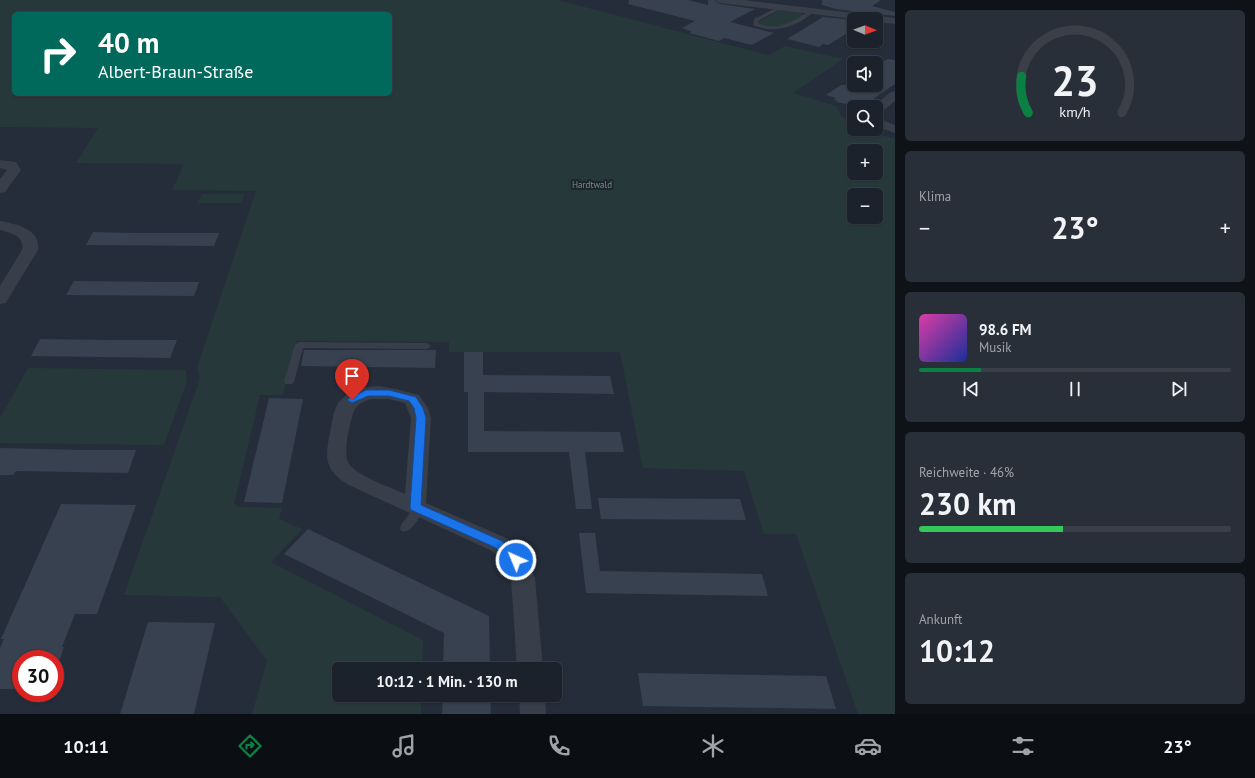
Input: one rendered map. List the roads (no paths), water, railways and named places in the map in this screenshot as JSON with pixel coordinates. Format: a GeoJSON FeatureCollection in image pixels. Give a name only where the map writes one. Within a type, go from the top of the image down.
{"type":"FeatureCollection","features":[{"type":"Feature","properties":{"kind":"street"},"geometry":{"type":"LineString","coordinates":[[720,0],[895,21]]}},
{"type":"Feature","properties":{"kind":"street"},"geometry":{"type":"LineString","coordinates":[[799,10],[816,0]]}},
{"type":"Feature","properties":{"kind":"street"},"geometry":{"type":"LineString","coordinates":[[883,104],[895,95]]}},
{"type":"Feature","properties":{"kind":"street"},"geometry":{"type":"LineString","coordinates":[[883,125],[895,129]]}},
{"type":"Feature","properties":{"kind":"street"},"geometry":{"type":"LineString","coordinates":[[0,164],[11,165],[14,170],[0,189]]}},
{"type":"Feature","properties":{"kind":"street"},"geometry":{"type":"LineString","coordinates":[[0,225],[24,234],[32,244],[0,299]]}},
{"type":"Feature","properties":{"kind":"street"},"geometry":{"type":"LineString","coordinates":[[417,508],[421,418],[418,408],[412,399],[389,393],[366,393],[358,396],[347,406],[344,412],[336,460],[340,468],[349,477],[417,508],[498,544],[506,549],[516,560],[523,578],[529,662]]}},
{"type":"Feature","properties":{"kind":"street"},"geometry":{"type":"LineString","coordinates":[[532,702],[533,714]]}},
{"type":"Feature","properties":{"kind":"lane"},"geometry":{"type":"LineString","coordinates":[[780,7],[756,20],[755,24],[780,29],[813,11]]}},
{"type":"Feature","properties":{"kind":"lane"},"geometry":{"type":"LineString","coordinates":[[289,382],[299,345],[427,346]]}},
{"type":"Feature","properties":{"kind":"lane"},"geometry":{"type":"LineString","coordinates":[[404,528],[417,508]]}},
{"type":"Feature","properties":{"kind":"park label","name":"Hardtwald"},"geometry":{"type":"Point","coordinates":[592,184]}}]}
